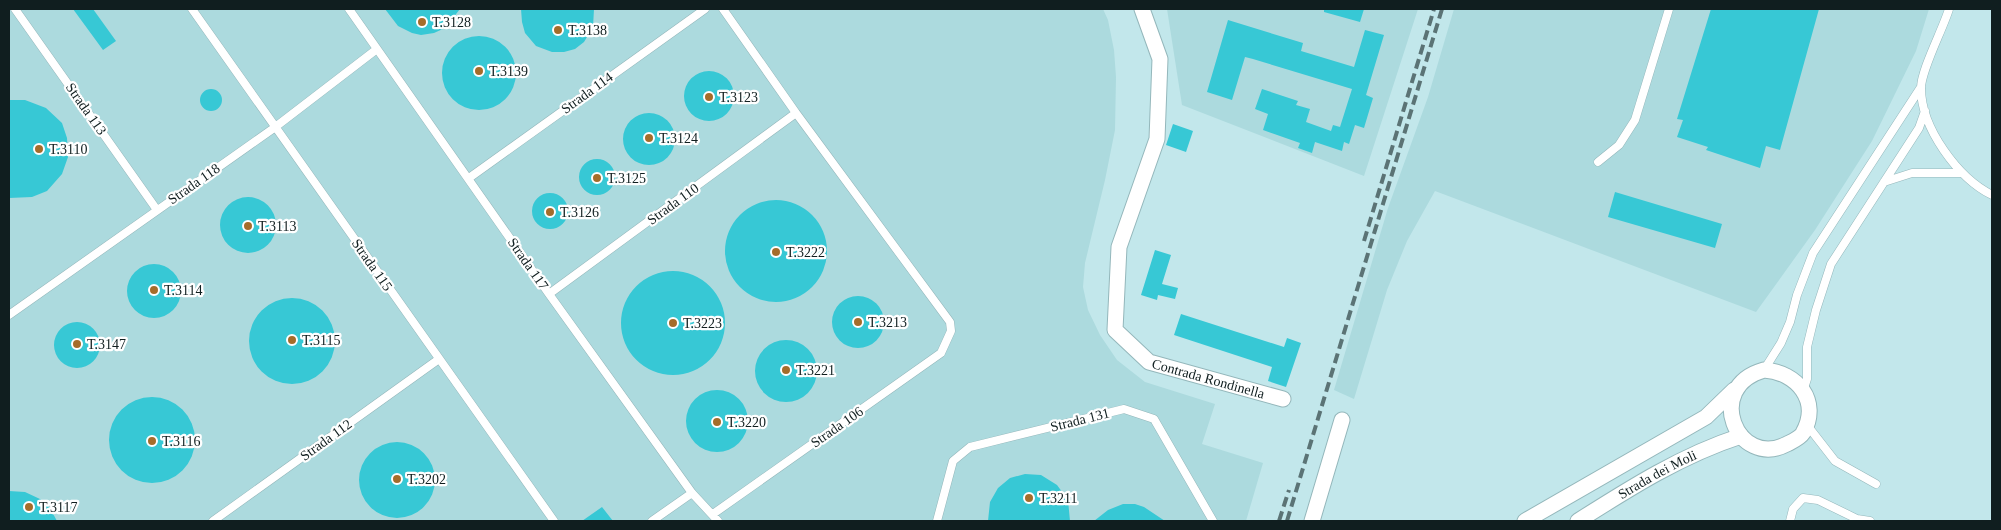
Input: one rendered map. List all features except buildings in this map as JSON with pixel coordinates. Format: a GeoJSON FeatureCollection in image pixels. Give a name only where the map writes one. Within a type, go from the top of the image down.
{"type":"FeatureCollection","features":[{"type":"Feature","properties":{"kind":"street","name":"Contrada Rondinella"},"geometry":{"type":"LineString","coordinates":[[1142,9],[1160,59],[1157,139],[1119,247],[1115,330],[1149,362],[1283,400]]}},
{"type":"Feature","properties":{"kind":"street"},"geometry":{"type":"LineString","coordinates":[[1525,521],[1706,417],[1746,377],[1764,370],[1778,370],[1789,376],[1803,391],[1809,405],[1807,425],[1801,436],[1780,448],[1766,449],[1751,445],[1741,436],[1736,428],[1731,409],[1734,390]]}},
{"type":"Feature","properties":{"kind":"street"},"geometry":{"type":"LineString","coordinates":[[1312,521],[1342,420]]}},
{"type":"Feature","properties":{"kind":"street","name":"Strada dei Moli"},"geometry":{"type":"LineString","coordinates":[[1578,521],[1655,473],[1718,443],[1741,436]]}},
{"type":"Feature","properties":{"kind":"lane","name":"Strada 113"},"geometry":{"type":"LineString","coordinates":[[15,9],[157,210]]}},
{"type":"Feature","properties":{"kind":"lane","name":"Strada 115"},"geometry":{"type":"LineString","coordinates":[[192,9],[274,128],[554,521]]}},
{"type":"Feature","properties":{"kind":"lane","name":"Strada 117"},"geometry":{"type":"LineString","coordinates":[[349,9],[549,294],[692,493],[718,521]]}},
{"type":"Feature","properties":{"kind":"lane","name":"Strada 114"},"geometry":{"type":"LineString","coordinates":[[469,178],[705,9]]}},
{"type":"Feature","properties":{"kind":"lane"},"geometry":{"type":"LineString","coordinates":[[723,9],[796,113]]}},
{"type":"Feature","properties":{"kind":"lane"},"geometry":{"type":"LineString","coordinates":[[1598,162],[1619,145],[1636,120],[1669,9]]}},
{"type":"Feature","properties":{"kind":"lane"},"geometry":{"type":"LineString","coordinates":[[1764,370],[1781,343],[1790,322],[1797,295],[1813,253],[1921,88],[1948,9]]}},
{"type":"Feature","properties":{"kind":"lane","name":"Strada 118"},"geometry":{"type":"LineString","coordinates":[[9,315],[274,128],[377,49]]}},
{"type":"Feature","properties":{"kind":"lane"},"geometry":{"type":"LineString","coordinates":[[1921,88],[1925,111],[1947,156],[1962,173],[1992,195]]}},
{"type":"Feature","properties":{"kind":"lane"},"geometry":{"type":"LineString","coordinates":[[1803,391],[1807,379],[1807,347],[1816,310],[1831,264],[1919,128],[1925,111]]}},
{"type":"Feature","properties":{"kind":"lane","name":"Strada 110"},"geometry":{"type":"LineString","coordinates":[[549,294],[796,113]]}},
{"type":"Feature","properties":{"kind":"lane","name":"Strada 106"},"geometry":{"type":"LineString","coordinates":[[713,514],[941,353],[951,331],[950,322],[796,113]]}},
{"type":"Feature","properties":{"kind":"lane"},"geometry":{"type":"LineString","coordinates":[[1884,182],[1912,173],[1962,173]]}},
{"type":"Feature","properties":{"kind":"lane","name":"Strada 112"},"geometry":{"type":"LineString","coordinates":[[213,521],[439,359]]}},
{"type":"Feature","properties":{"kind":"lane","name":"Strada 131"},"geometry":{"type":"LineString","coordinates":[[937,521],[953,461],[970,447],[1124,409],[1154,420],[1213,521]]}},
{"type":"Feature","properties":{"kind":"lane"},"geometry":{"type":"LineString","coordinates":[[1807,425],[1835,461],[1876,484]]}},
{"type":"Feature","properties":{"kind":"lane"},"geometry":{"type":"LineString","coordinates":[[652,521],[692,493]]}},
{"type":"Feature","properties":{"kind":"lane"},"geometry":{"type":"LineString","coordinates":[[1790,521],[1793,509],[1803,498],[1818,500],[1857,519],[1870,521]]}},
{"type":"Feature","properties":{"kind":"shaded area"},"geometry":{"type":"Polygon","coordinates":[[[9,9],[1103,9],[1108,20],[1114,50],[1116,77],[1115,130],[1085,263],[1083,287],[1088,310],[1100,335],[1117,360],[1145,382],[1215,404],[1202,444],[1263,463],[1246,521],[9,521],[9,9]]]}},
{"type":"Feature","properties":{"kind":"shaded area"},"geometry":{"type":"Polygon","coordinates":[[[1167,9],[1418,9],[1364,176],[1182,105],[1167,9]]]}},
{"type":"Feature","properties":{"kind":"shaded area"},"geometry":{"type":"Polygon","coordinates":[[[1454,9],[1929,9],[1916,51],[1872,141],[1815,230],[1756,312],[1435,191],[1407,241],[1387,290],[1354,399],[1334,390],[1388,208],[1428,97],[1454,9]]]}},
{"type":"Feature","properties":{"kind":"railway"},"geometry":{"type":"LineString","coordinates":[[1364,241],[1434,9]]}},
{"type":"Feature","properties":{"kind":"railway"},"geometry":{"type":"LineString","coordinates":[[1287,521],[1442,9]]}},
{"type":"Feature","properties":{"kind":"railway"},"geometry":{"type":"LineString","coordinates":[[1279,521],[1289,490]]}},
{"type":"Feature","properties":{"kind":"place","name":"T.3128"},"geometry":{"type":"Point","coordinates":[422,22]}},
{"type":"Feature","properties":{"kind":"place","name":"T.3138"},"geometry":{"type":"Point","coordinates":[558,30]}},
{"type":"Feature","properties":{"kind":"place","name":"T.3139"},"geometry":{"type":"Point","coordinates":[479,71]}},
{"type":"Feature","properties":{"kind":"place","name":"T.3123"},"geometry":{"type":"Point","coordinates":[709,97]}},
{"type":"Feature","properties":{"kind":"place","name":"T.3124"},"geometry":{"type":"Point","coordinates":[649,138]}},
{"type":"Feature","properties":{"kind":"place","name":"T.3110"},"geometry":{"type":"Point","coordinates":[39,149]}},
{"type":"Feature","properties":{"kind":"place","name":"T.3125"},"geometry":{"type":"Point","coordinates":[597,178]}},
{"type":"Feature","properties":{"kind":"place","name":"T.3126"},"geometry":{"type":"Point","coordinates":[550,212]}},
{"type":"Feature","properties":{"kind":"place","name":"T.3113"},"geometry":{"type":"Point","coordinates":[248,226]}},
{"type":"Feature","properties":{"kind":"place","name":"T.3222"},"geometry":{"type":"Point","coordinates":[776,252]}},
{"type":"Feature","properties":{"kind":"place","name":"T.3114"},"geometry":{"type":"Point","coordinates":[154,290]}},
{"type":"Feature","properties":{"kind":"place","name":"T.3213"},"geometry":{"type":"Point","coordinates":[858,322]}},
{"type":"Feature","properties":{"kind":"place","name":"T.3223"},"geometry":{"type":"Point","coordinates":[673,323]}},
{"type":"Feature","properties":{"kind":"place","name":"T.3115"},"geometry":{"type":"Point","coordinates":[292,340]}},
{"type":"Feature","properties":{"kind":"place","name":"T.3147"},"geometry":{"type":"Point","coordinates":[77,344]}},
{"type":"Feature","properties":{"kind":"place","name":"T.3221"},"geometry":{"type":"Point","coordinates":[786,370]}},
{"type":"Feature","properties":{"kind":"place","name":"T.3220"},"geometry":{"type":"Point","coordinates":[717,422]}},
{"type":"Feature","properties":{"kind":"place","name":"T.3116"},"geometry":{"type":"Point","coordinates":[152,441]}},
{"type":"Feature","properties":{"kind":"place","name":"T.3202"},"geometry":{"type":"Point","coordinates":[397,479]}},
{"type":"Feature","properties":{"kind":"place","name":"T.3211"},"geometry":{"type":"Point","coordinates":[1029,498]}},
{"type":"Feature","properties":{"kind":"place","name":"T.3117"},"geometry":{"type":"Point","coordinates":[29,507]}}]}
